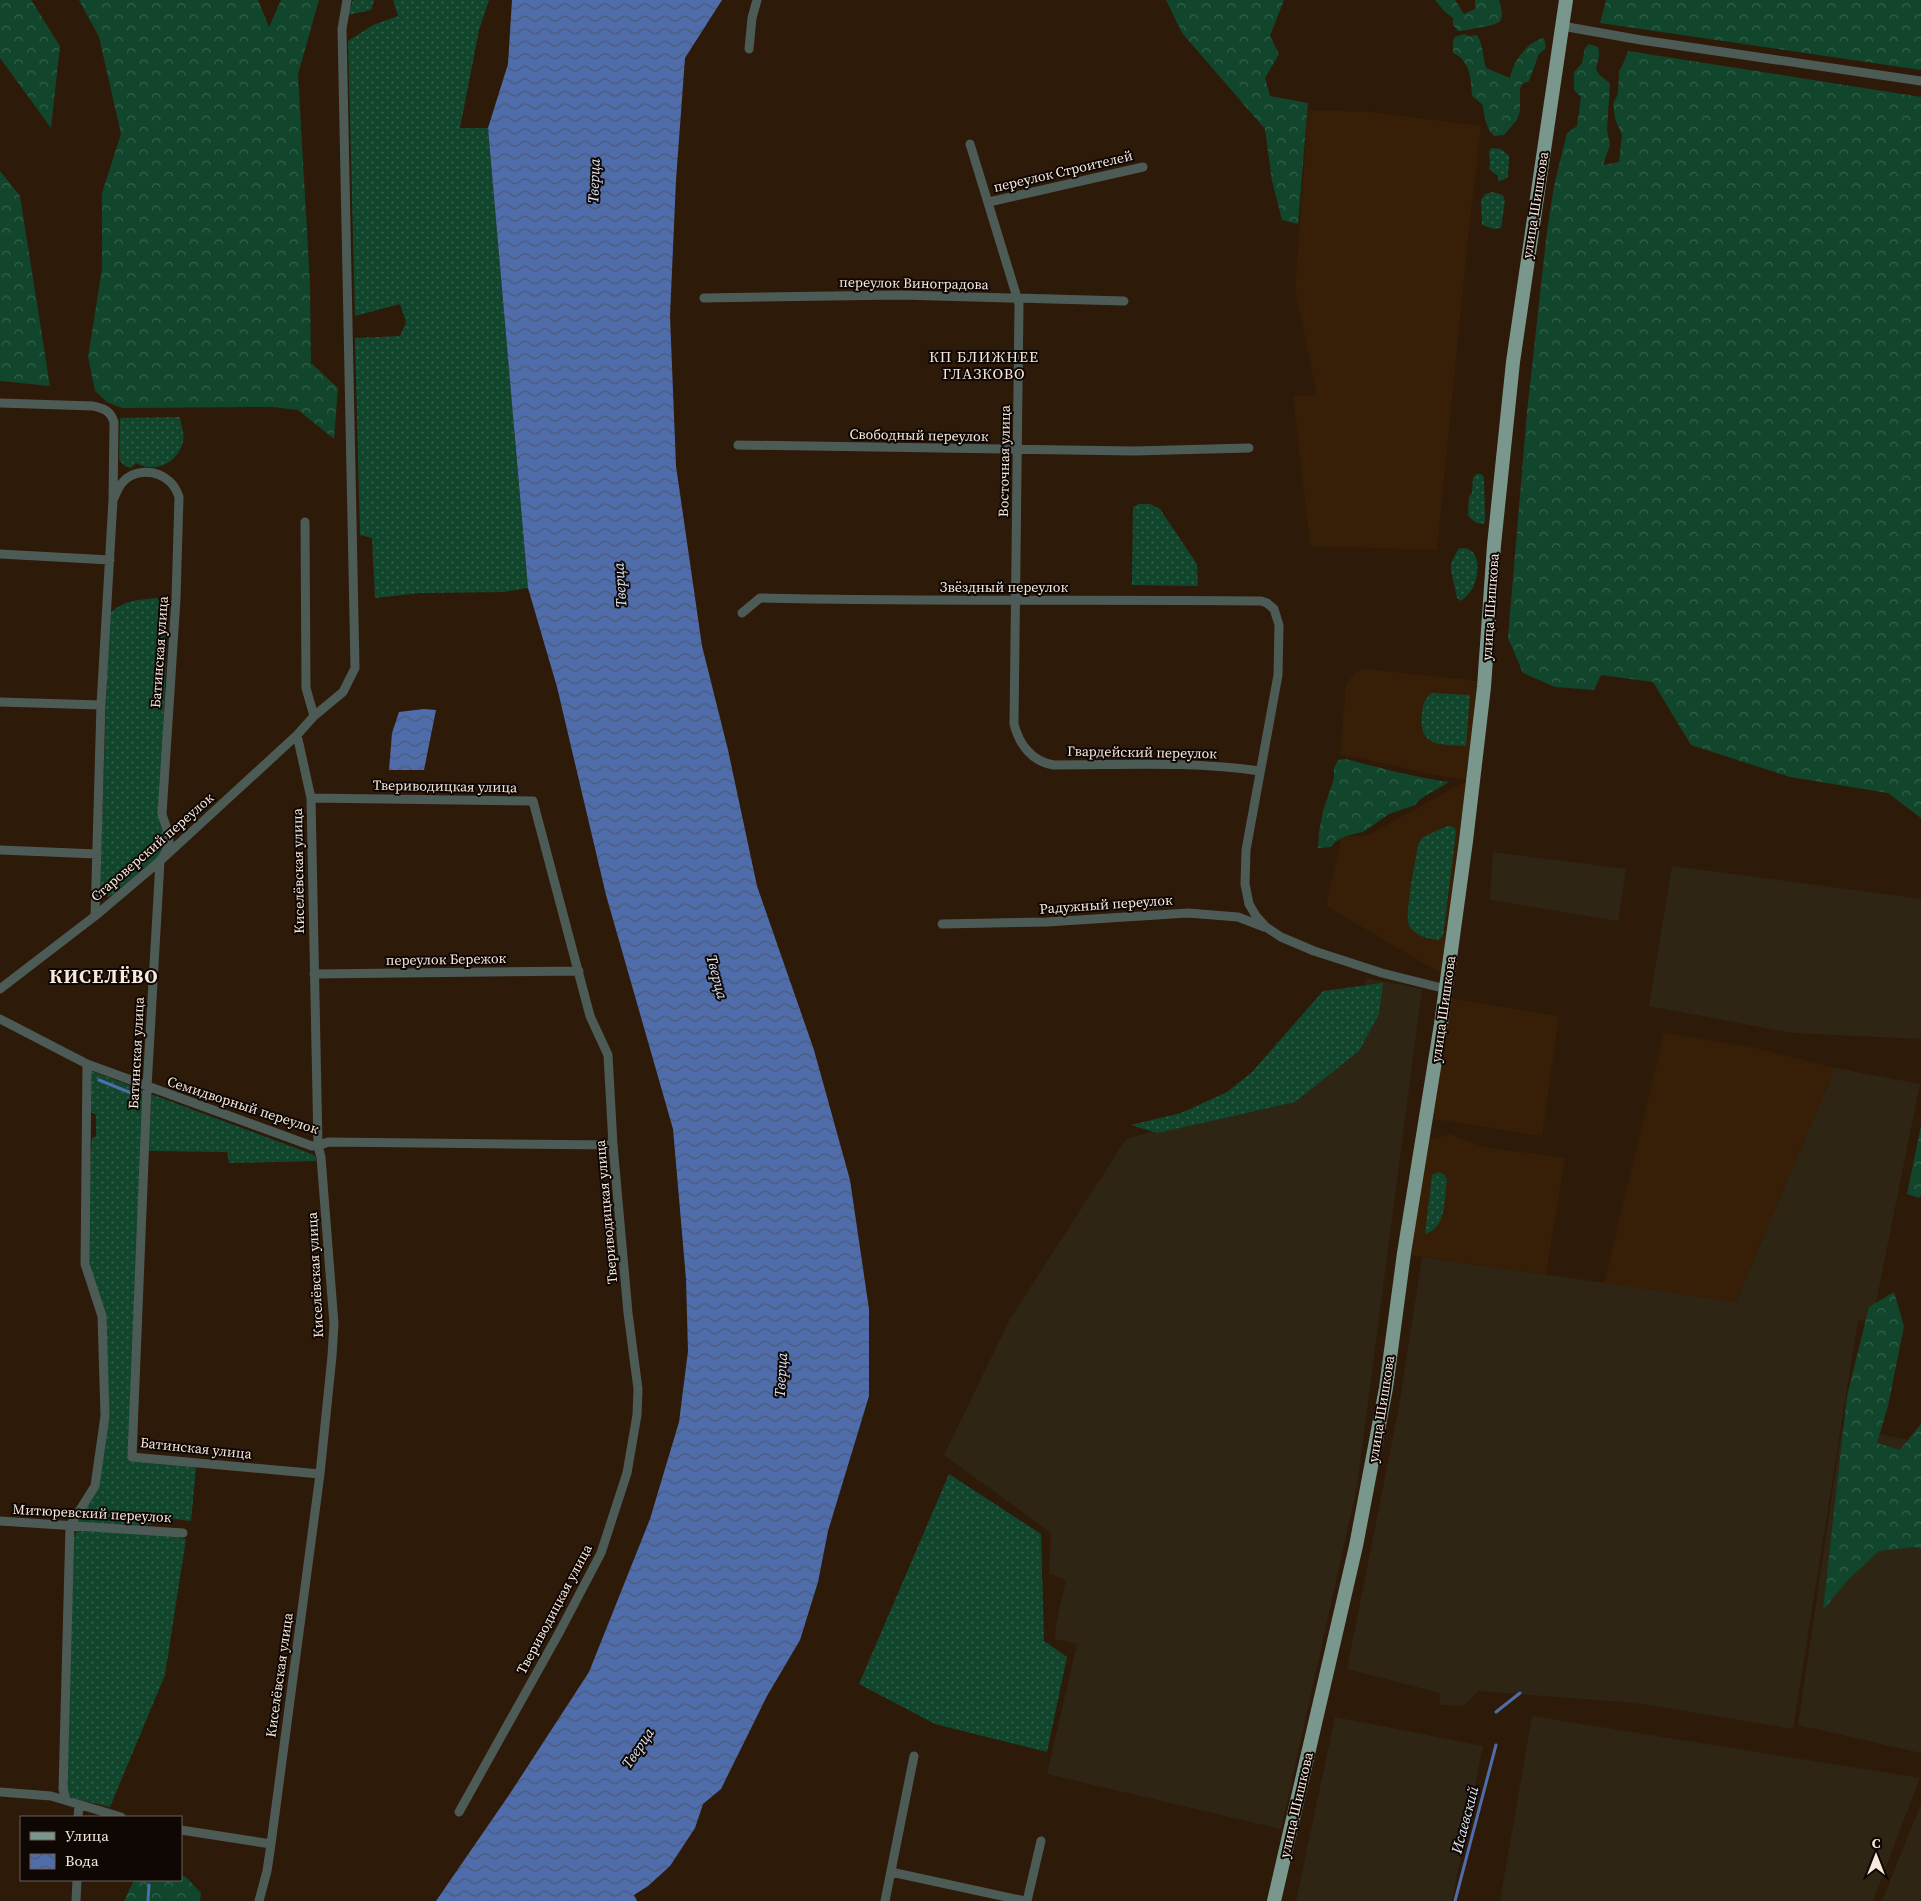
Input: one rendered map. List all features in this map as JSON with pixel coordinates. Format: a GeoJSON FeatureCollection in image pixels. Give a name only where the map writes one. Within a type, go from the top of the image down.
{"type":"FeatureCollection","features":[{"type":"Feature","properties":{"kind":"main road","name":"улица Шишкова"},"geometry":{"type":"LineString","coordinates":[[1274,1901],[1363,1513],[1386,1388],[1404,1253],[1446,989],[1476,756],[1494,544],[1513,362],[1566,0]]}},
{"type":"Feature","properties":{"kind":"street","name":"Староверский переулок"},"geometry":{"type":"LineString","coordinates":[[0,988],[95,916],[160,861],[297,735],[314,716],[343,692],[355,668],[342,29],[347,0]]}},
{"type":"Feature","properties":{"kind":"street"},"geometry":{"type":"LineString","coordinates":[[749,49],[752,18],[757,0]]}},
{"type":"Feature","properties":{"kind":"street"},"geometry":{"type":"LineString","coordinates":[[1562,26],[1641,40],[1921,81]]}},
{"type":"Feature","properties":{"kind":"street","name":"Восточная улица"},"geometry":{"type":"LineString","coordinates":[[970,144],[1019,299],[1019,450],[1014,724],[1018,739],[1028,752]]}},
{"type":"Feature","properties":{"kind":"street","name":"переулок Строителей"},"geometry":{"type":"LineString","coordinates":[[988,202],[1144,167]]}},
{"type":"Feature","properties":{"kind":"street","name":"переулок Виноградова"},"geometry":{"type":"LineString","coordinates":[[704,298],[901,295],[1124,301]]}},
{"type":"Feature","properties":{"kind":"street","name":"Батинская улица"},"geometry":{"type":"LineString","coordinates":[[0,403],[93,406],[106,409],[114,422],[113,500],[101,705],[95,916]]}},
{"type":"Feature","properties":{"kind":"street","name":"Свободный переулок"},"geometry":{"type":"LineString","coordinates":[[738,445],[1134,451],[1249,448]]}},
{"type":"Feature","properties":{"kind":"street","name":"Батинская улица"},"geometry":{"type":"LineString","coordinates":[[113,500],[123,481],[140,472],[150,472],[169,480],[179,497],[176,599],[162,814],[170,839],[168,851],[160,861],[132,1457],[320,1474]]}},
{"type":"Feature","properties":{"kind":"street"},"geometry":{"type":"LineString","coordinates":[[305,522],[306,688],[314,716]]}},
{"type":"Feature","properties":{"kind":"street"},"geometry":{"type":"LineString","coordinates":[[0,554],[110,560]]}},
{"type":"Feature","properties":{"kind":"street","name":"Звёздный переулок"},"geometry":{"type":"LineString","coordinates":[[742,613],[760,598],[910,601],[1016,599],[1261,601],[1274,610],[1280,625],[1278,675],[1260,771]]}},
{"type":"Feature","properties":{"kind":"street"},"geometry":{"type":"LineString","coordinates":[[0,702],[101,705]]}},
{"type":"Feature","properties":{"kind":"street","name":"Киселёвская улица"},"geometry":{"type":"LineString","coordinates":[[259,1901],[267,1871],[271,1844],[320,1474],[331,1374],[334,1324],[321,1157],[318,1146],[311,798],[297,735]]}},
{"type":"Feature","properties":{"kind":"street","name":"Гвардейский переулок"},"geometry":{"type":"LineString","coordinates":[[1028,752],[1038,760],[1054,765],[1233,767],[1260,771]]}},
{"type":"Feature","properties":{"kind":"street"},"geometry":{"type":"LineString","coordinates":[[1260,771],[1249,830],[1245,884],[1249,904],[1256,916],[1270,930]]}},
{"type":"Feature","properties":{"kind":"street","name":"Твериводицкая улица"},"geometry":{"type":"LineString","coordinates":[[311,798],[533,801],[590,1016],[608,1055],[613,1145],[628,1314],[638,1389],[637,1415],[627,1473],[600,1553],[560,1631],[459,1812]]}},
{"type":"Feature","properties":{"kind":"street"},"geometry":{"type":"LineString","coordinates":[[0,850],[97,854]]}},
{"type":"Feature","properties":{"kind":"street","name":"Радужный переулок"},"geometry":{"type":"LineString","coordinates":[[942,924],[1047,922],[1188,913],[1238,917],[1323,954],[1382,974],[1446,989]]}},
{"type":"Feature","properties":{"kind":"street","name":"переулок Бережок"},"geometry":{"type":"LineString","coordinates":[[314,974],[579,971]]}},
{"type":"Feature","properties":{"kind":"street","name":"Семидворный переулок"},"geometry":{"type":"LineString","coordinates":[[0,1019],[87,1064],[312,1146],[328,1142],[613,1145]]}},
{"type":"Feature","properties":{"kind":"street"},"geometry":{"type":"LineString","coordinates":[[66,1800],[63,1789],[70,1526],[95,1486],[105,1416],[102,1316],[85,1264],[87,1064]]}},
{"type":"Feature","properties":{"kind":"street","name":"Митюревский переулок"},"geometry":{"type":"LineString","coordinates":[[0,1522],[183,1533]]}},
{"type":"Feature","properties":{"kind":"street"},"geometry":{"type":"LineString","coordinates":[[885,1901],[914,1756]]}},
{"type":"Feature","properties":{"kind":"street"},"geometry":{"type":"LineString","coordinates":[[0,1792],[51,1796],[118,1816]]}},
{"type":"Feature","properties":{"kind":"street"},"geometry":{"type":"LineString","coordinates":[[78,1816],[79,1804]]}},
{"type":"Feature","properties":{"kind":"street"},"geometry":{"type":"LineString","coordinates":[[182,1830],[271,1844]]}},
{"type":"Feature","properties":{"kind":"street"},"geometry":{"type":"LineString","coordinates":[[891,1872],[1026,1901],[1040,1841]]}},
{"type":"Feature","properties":{"kind":"street"},"geometry":{"type":"LineString","coordinates":[[76,1901],[77,1881]]}},
{"type":"Feature","properties":{"kind":"shaded area"},"geometry":{"type":"Polygon","coordinates":[[[1308,110],[1371,112],[1481,126],[1437,550],[1310,546],[1293,396],[1317,395],[1295,289],[1308,110]]]}},
{"type":"Feature","properties":{"kind":"shaded area"},"geometry":{"type":"Polygon","coordinates":[[[1366,669],[1478,681],[1469,779],[1442,974],[1326,906],[1342,836],[1366,836],[1468,780],[1440,776],[1340,754],[1346,685],[1354,673],[1366,669]]]}},
{"type":"Feature","properties":{"kind":"shaded area"},"geometry":{"type":"Polygon","coordinates":[[[1493,852],[1626,869],[1618,921],[1490,900],[1493,852]]]}},
{"type":"Feature","properties":{"kind":"shaded area"},"geometry":{"type":"Polygon","coordinates":[[[1672,866],[1921,899],[1921,1039],[1792,1033],[1649,1006],[1672,866]]]}},
{"type":"Feature","properties":{"kind":"shaded area"},"geometry":{"type":"Polygon","coordinates":[[[1366,978],[1422,989],[1357,1487],[1281,1829],[1047,1774],[1077,1644],[1055,1639],[1056,1624],[1066,1580],[1049,1574],[1051,1533],[944,1455],[1010,1319],[1126,1139],[1241,1106],[1357,1024],[1366,978]]]}},
{"type":"Feature","properties":{"kind":"shaded area"},"geometry":{"type":"Polygon","coordinates":[[[1450,998],[1559,1016],[1542,1136],[1432,1119],[1450,998]]]}},
{"type":"Feature","properties":{"kind":"shaded area"},"geometry":{"type":"Polygon","coordinates":[[[1664,1033],[1760,1049],[1835,1068],[1736,1302],[1604,1284],[1664,1033]]]}},
{"type":"Feature","properties":{"kind":"shaded area"},"geometry":{"type":"Polygon","coordinates":[[[1835,1068],[1920,1084],[1872,1322],[1858,1320],[1793,1729],[1636,1703],[1478,1691],[1464,1706],[1440,1705],[1440,1693],[1347,1669],[1398,1412],[1422,1257],[1736,1302],[1835,1068]]]}},
{"type":"Feature","properties":{"kind":"shaded area"},"geometry":{"type":"Polygon","coordinates":[[[1450,1134],[1483,1147],[1565,1158],[1546,1275],[1410,1255],[1428,1140],[1450,1134]]]}},
{"type":"Feature","properties":{"kind":"shaded area"},"geometry":{"type":"Polygon","coordinates":[[[1842,1427],[1921,1442],[1921,1753],[1798,1725],[1842,1427]]]}},
{"type":"Feature","properties":{"kind":"shaded area"},"geometry":{"type":"Polygon","coordinates":[[[1532,1716],[1920,1778],[1873,1901],[1500,1901],[1532,1716]]]}},
{"type":"Feature","properties":{"kind":"shaded area"},"geometry":{"type":"Polygon","coordinates":[[[1335,1717],[1483,1746],[1452,1901],[1296,1901],[1335,1717]]]}},
{"type":"Feature","properties":{"kind":"shaded area"},"geometry":{"type":"Polygon","coordinates":[[[1921,1804],[1921,1901],[1882,1901],[1921,1804]]]}},
{"type":"Feature","properties":{"kind":"green space"},"geometry":{"type":"Polygon","coordinates":[[[0,0],[31,0],[60,46],[51,128],[0,58],[0,0]]]}},
{"type":"Feature","properties":{"kind":"green space"},"geometry":{"type":"Polygon","coordinates":[[[79,0],[258,0],[269,27],[281,0],[319,0],[298,74],[310,283],[311,363],[338,388],[334,439],[298,410],[272,407],[122,408],[107,402],[95,391],[88,357],[102,269],[102,193],[121,134],[99,37],[79,0]]]}},
{"type":"Feature","properties":{"kind":"green space"},"geometry":{"type":"Polygon","coordinates":[[[353,0],[374,0],[371,10],[348,15],[353,0]]]}},
{"type":"Feature","properties":{"kind":"green space"},"geometry":{"type":"Polygon","coordinates":[[[393,0],[489,0],[479,30],[460,128],[488,128],[528,588],[504,592],[420,593],[375,598],[372,538],[360,535],[355,338],[400,336],[406,322],[400,304],[355,316],[348,41],[373,25],[398,16],[393,0]]]}},
{"type":"Feature","properties":{"kind":"green space"},"geometry":{"type":"Polygon","coordinates":[[[1166,0],[1284,0],[1270,36],[1279,54],[1265,78],[1270,96],[1308,103],[1298,224],[1282,220],[1272,181],[1265,129],[1182,33],[1166,0]]]}},
{"type":"Feature","properties":{"kind":"green space"},"geometry":{"type":"Polygon","coordinates":[[[1435,0],[1455,0],[1464,14],[1475,9],[1475,0],[1499,0],[1502,17],[1501,20],[1494,24],[1458,31],[1453,25],[1453,18],[1435,0]]]}},
{"type":"Feature","properties":{"kind":"green space"},"geometry":{"type":"Polygon","coordinates":[[[1606,0],[1921,0],[1921,70],[1600,23],[1606,0]]]}},
{"type":"Feature","properties":{"kind":"green space"},"geometry":{"type":"Polygon","coordinates":[[[1464,34],[1470,36],[1477,35],[1482,46],[1486,68],[1510,78],[1514,65],[1522,53],[1532,44],[1544,38],[1546,48],[1539,54],[1529,81],[1522,84],[1520,89],[1520,111],[1517,120],[1504,135],[1494,136],[1491,133],[1482,104],[1472,96],[1470,77],[1466,65],[1459,56],[1453,53],[1453,40],[1455,37],[1464,34]]]}},
{"type":"Feature","properties":{"kind":"green space"},"geometry":{"type":"Polygon","coordinates":[[[1589,44],[1598,47],[1599,54],[1596,66],[1598,73],[1610,83],[1607,130],[1610,145],[1603,165],[1619,162],[1622,135],[1615,119],[1613,104],[1618,94],[1619,71],[1628,51],[1921,97],[1921,818],[1888,793],[1790,777],[1691,745],[1653,682],[1601,675],[1594,690],[1555,687],[1523,673],[1508,638],[1527,412],[1547,231],[1554,186],[1567,133],[1577,126],[1581,97],[1574,90],[1574,72],[1582,63],[1585,48],[1589,44]]]}},
{"type":"Feature","properties":{"kind":"green space"},"geometry":{"type":"Polygon","coordinates":[[[1491,148],[1501,149],[1509,156],[1508,177],[1503,180],[1498,181],[1498,176],[1489,169],[1489,152],[1491,148]]]}},
{"type":"Feature","properties":{"kind":"green space"},"geometry":{"type":"Polygon","coordinates":[[[0,171],[20,196],[50,386],[0,381],[0,171]]]}},
{"type":"Feature","properties":{"kind":"green space"},"geometry":{"type":"Polygon","coordinates":[[[1492,192],[1503,195],[1505,201],[1501,228],[1494,229],[1482,225],[1481,200],[1485,194],[1492,192]]]}},
{"type":"Feature","properties":{"kind":"green space"},"geometry":{"type":"Polygon","coordinates":[[[180,417],[183,442],[176,456],[171,461],[158,467],[144,466],[136,463],[131,468],[125,466],[119,460],[120,418],[180,417]]]}},
{"type":"Feature","properties":{"kind":"green space"},"geometry":{"type":"Polygon","coordinates":[[[1476,474],[1481,474],[1484,477],[1485,521],[1483,524],[1474,521],[1468,515],[1469,496],[1472,493],[1473,478],[1476,474]]]}},
{"type":"Feature","properties":{"kind":"green space"},"geometry":{"type":"Polygon","coordinates":[[[1139,504],[1150,504],[1160,509],[1197,564],[1198,586],[1132,585],[1133,507],[1139,504]]]}},
{"type":"Feature","properties":{"kind":"green space"},"geometry":{"type":"Polygon","coordinates":[[[1458,549],[1469,549],[1476,557],[1477,568],[1473,587],[1469,594],[1461,601],[1457,598],[1451,564],[1458,549]]]}},
{"type":"Feature","properties":{"kind":"green space"},"geometry":{"type":"Polygon","coordinates":[[[157,598],[168,610],[160,814],[166,841],[163,853],[116,893],[108,897],[101,892],[100,885],[109,614],[126,603],[157,598]]]}},
{"type":"Feature","properties":{"kind":"green space"},"geometry":{"type":"Polygon","coordinates":[[[1432,693],[1470,695],[1466,746],[1440,744],[1427,738],[1422,724],[1422,713],[1426,700],[1432,693]]]}},
{"type":"Feature","properties":{"kind":"green space"},"geometry":{"type":"Polygon","coordinates":[[[1346,759],[1410,775],[1448,782],[1422,798],[1415,805],[1389,814],[1363,832],[1346,836],[1335,842],[1331,847],[1318,848],[1323,811],[1334,778],[1334,768],[1338,760],[1346,759]]]}},
{"type":"Feature","properties":{"kind":"green space"},"geometry":{"type":"Polygon","coordinates":[[[1447,826],[1455,828],[1456,833],[1443,936],[1439,940],[1435,940],[1418,934],[1409,926],[1409,899],[1419,842],[1423,837],[1447,826]]]}},
{"type":"Feature","properties":{"kind":"green space"},"geometry":{"type":"Polygon","coordinates":[[[1383,983],[1379,1014],[1359,1051],[1295,1102],[1157,1133],[1131,1125],[1181,1113],[1227,1092],[1252,1072],[1323,991],[1383,983]]]}},
{"type":"Feature","properties":{"kind":"green space"},"geometry":{"type":"Polygon","coordinates":[[[89,1070],[142,1090],[144,1099],[129,1458],[193,1463],[196,1469],[191,1521],[159,1517],[151,1524],[144,1526],[97,1525],[78,1522],[99,1487],[105,1316],[88,1261],[89,1184],[92,1138],[96,1136],[96,1115],[91,1112],[89,1070]]]}},
{"type":"Feature","properties":{"kind":"green space"},"geometry":{"type":"Polygon","coordinates":[[[151,1094],[312,1154],[316,1157],[316,1161],[229,1163],[227,1152],[149,1151],[151,1094]]]}},
{"type":"Feature","properties":{"kind":"green space"},"geometry":{"type":"Polygon","coordinates":[[[1921,1126],[1921,1195],[1919,1198],[1907,1194],[1921,1126]]]}},
{"type":"Feature","properties":{"kind":"green space"},"geometry":{"type":"Polygon","coordinates":[[[1439,1172],[1445,1175],[1447,1180],[1445,1204],[1437,1226],[1425,1234],[1432,1175],[1439,1172]]]}},
{"type":"Feature","properties":{"kind":"green space"},"geometry":{"type":"Polygon","coordinates":[[[1894,1292],[1904,1326],[1888,1406],[1877,1443],[1900,1450],[1921,1424],[1921,1548],[1879,1551],[1847,1581],[1823,1610],[1847,1396],[1869,1307],[1894,1292]]]}},
{"type":"Feature","properties":{"kind":"green space"},"geometry":{"type":"Polygon","coordinates":[[[949,1474],[1041,1534],[1044,1641],[1067,1657],[1047,1752],[935,1724],[859,1684],[949,1474]]]}},
{"type":"Feature","properties":{"kind":"green space"},"geometry":{"type":"Polygon","coordinates":[[[78,1528],[152,1533],[186,1539],[165,1675],[110,1807],[68,1797],[66,1788],[74,1538],[78,1528]]]}},
{"type":"Feature","properties":{"kind":"green space"},"geometry":{"type":"Polygon","coordinates":[[[182,1875],[186,1877],[201,1893],[200,1901],[124,1901],[134,1881],[182,1881],[182,1875]]]}},
{"type":"Feature","properties":{"kind":"water","name":"Тверца"},"geometry":{"type":"Polygon","coordinates":[[[512,0],[722,0],[685,58],[676,180],[670,316],[676,466],[702,646],[728,750],[757,886],[814,1050],[850,1180],[869,1309],[869,1396],[828,1531],[818,1582],[800,1640],[767,1696],[721,1789],[703,1804],[695,1828],[670,1866],[648,1886],[634,1895],[637,1901],[436,1901],[509,1795],[589,1672],[650,1519],[679,1422],[688,1351],[686,1279],[673,1129],[606,895],[557,687],[528,588],[488,128],[508,64],[512,0]]]}},
{"type":"Feature","properties":{"kind":"water"},"geometry":{"type":"Polygon","coordinates":[[[424,709],[436,710],[424,770],[389,770],[392,733],[399,712],[424,709]]]}},
{"type":"Feature","properties":{"kind":"waterway"},"geometry":{"type":"LineString","coordinates":[[99,1080],[136,1095]]}},
{"type":"Feature","properties":{"kind":"waterway","name":"Исаевский"},"geometry":{"type":"LineString","coordinates":[[1496,1712],[1520,1693]]}},
{"type":"Feature","properties":{"kind":"waterway","name":"Исаевский"},"geometry":{"type":"LineString","coordinates":[[1455,1901],[1496,1745]]}},
{"type":"Feature","properties":{"kind":"waterway"},"geometry":{"type":"LineString","coordinates":[[148,1901],[149,1885]]}},
{"type":"Feature","properties":{"kind":"district","name":"КП БЛИЖНЕЕ ГЛАЗКОВО"},"geometry":{"type":"Point","coordinates":[984,366]}},
{"type":"Feature","properties":{"kind":"district","name":"КИСЕЛЁВО"},"geometry":{"type":"Point","coordinates":[104,976]}}]}
